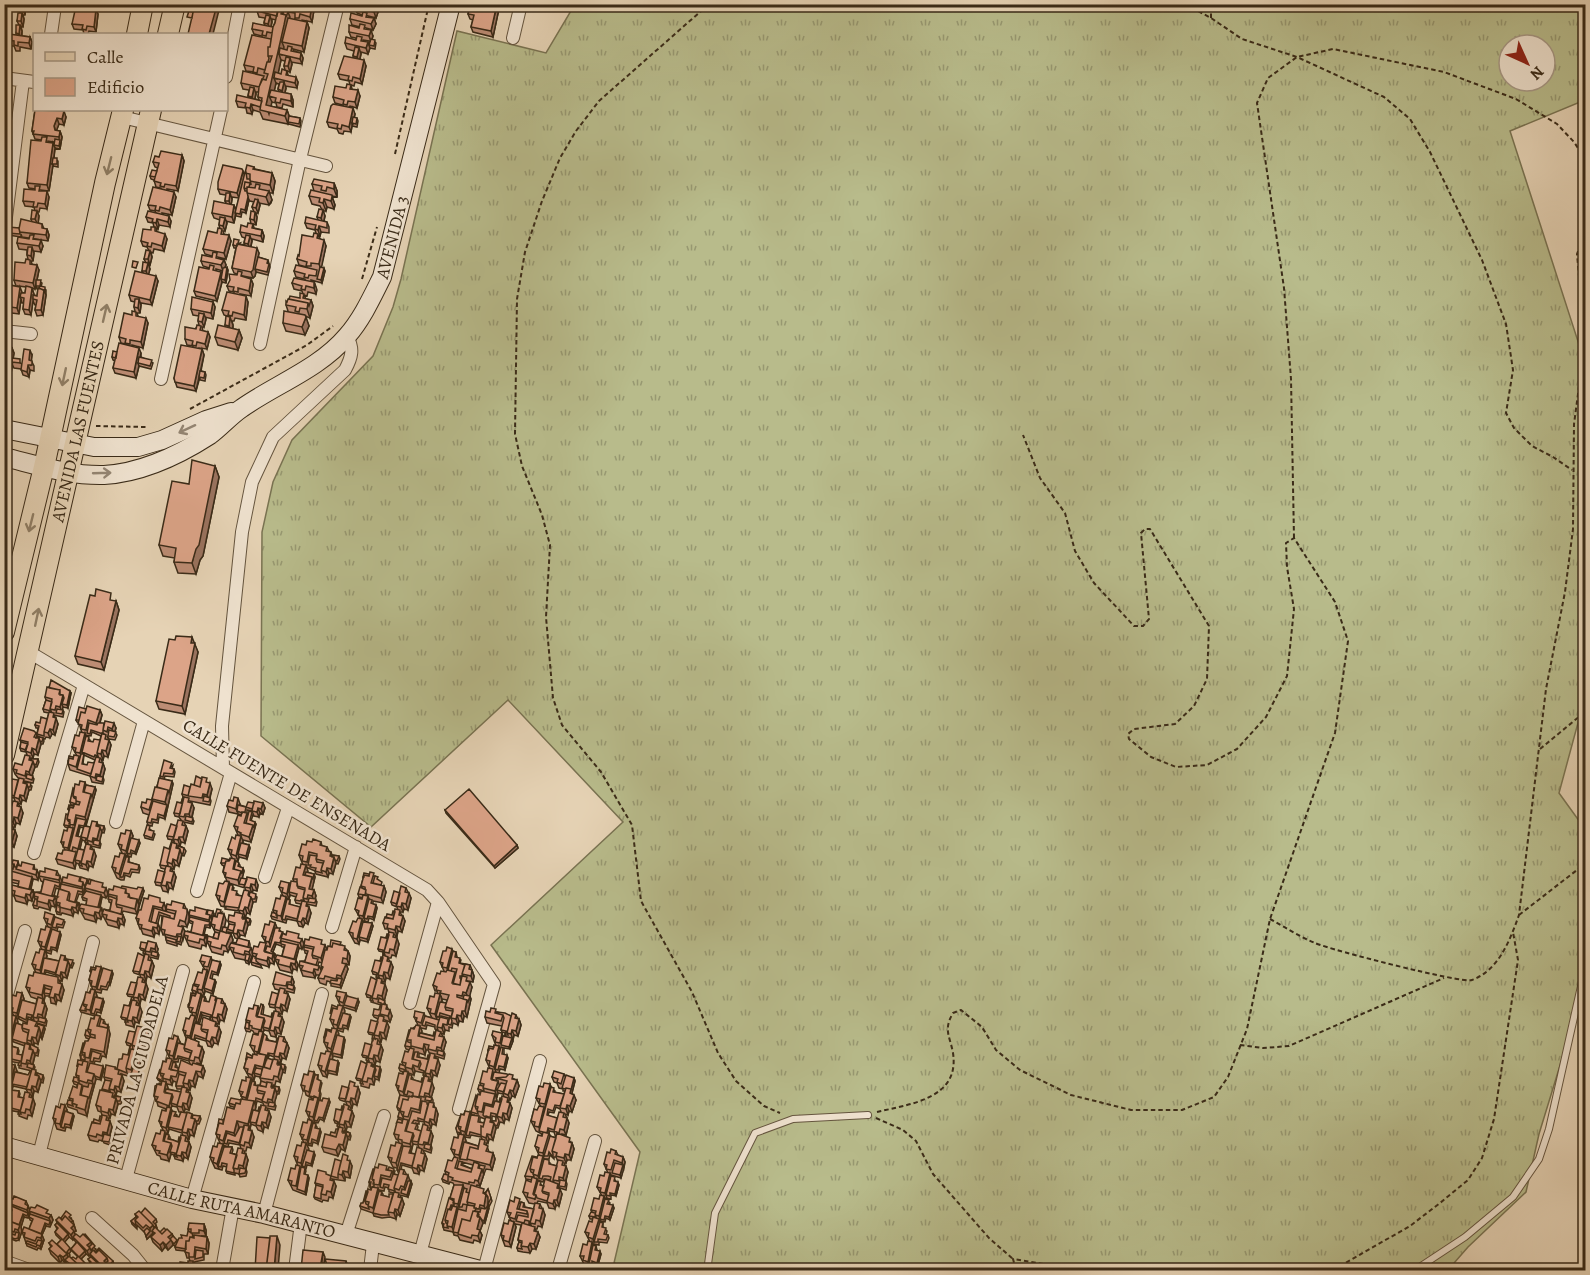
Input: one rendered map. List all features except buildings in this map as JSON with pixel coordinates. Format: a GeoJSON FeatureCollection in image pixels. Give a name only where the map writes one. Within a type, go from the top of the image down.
{"type":"FeatureCollection","features":[{"type":"Feature","properties":{"kind":"main road"},"geometry":{"type":"LineString","coordinates":[[137,33],[143,4]]}},
{"type":"Feature","properties":{"kind":"main road"},"geometry":{"type":"LineString","coordinates":[[168,33],[175,4]]}},
{"type":"Feature","properties":{"kind":"main road","name":"AVENIDA LAS FUENTES"},"geometry":{"type":"LineString","coordinates":[[4,632],[51,438],[122,113]]}},
{"type":"Feature","properties":{"kind":"main road","name":"AVENIDA LAS FUENTES"},"geometry":{"type":"LineString","coordinates":[[4,755],[30,652],[150,116]]}},
{"type":"Feature","properties":{"kind":"street"},"geometry":{"type":"LineString","coordinates":[[228,67],[240,4]]}},
{"type":"Feature","properties":{"kind":"street"},"geometry":{"type":"LineString","coordinates":[[260,344],[300,159],[338,4]]}},
{"type":"Feature","properties":{"kind":"street","name":"AVENIDA 3"},"geometry":{"type":"LineString","coordinates":[[4,429],[94,447],[138,447],[158,443],[206,420],[241,409],[299,375],[335,348],[340,331],[372,299],[382,277],[451,4]]}},
{"type":"Feature","properties":{"kind":"street"},"geometry":{"type":"LineString","coordinates":[[513,38],[520,4]]}},
{"type":"Feature","properties":{"kind":"street"},"geometry":{"type":"LineString","coordinates":[[51,33],[55,6]]}},
{"type":"Feature","properties":{"kind":"street"},"geometry":{"type":"LineString","coordinates":[[4,78],[29,81],[4,233]]}},
{"type":"Feature","properties":{"kind":"street"},"geometry":{"type":"LineString","coordinates":[[161,379],[221,111]]}},
{"type":"Feature","properties":{"kind":"street"},"geometry":{"type":"LineString","coordinates":[[122,113],[150,116],[215,140],[326,166]]}},
{"type":"Feature","properties":{"kind":"street"},"geometry":{"type":"LineString","coordinates":[[4,331],[31,334]]}},
{"type":"Feature","properties":{"kind":"street"},"geometry":{"type":"LineString","coordinates":[[197,891],[227,771],[222,726],[240,543],[252,482],[273,437],[345,369],[352,357],[352,345],[340,331]]}},
{"type":"Feature","properties":{"kind":"street","name":"AVENIDA 3"},"geometry":{"type":"LineString","coordinates":[[4,457],[69,472],[104,475],[149,466],[158,443]]}},
{"type":"Feature","properties":{"kind":"street","name":"CALLE FUENTE DE ENSENADA"},"geometry":{"type":"LineString","coordinates":[[30,652],[427,890],[438,902],[494,984],[459,1109]]}},
{"type":"Feature","properties":{"kind":"street"},"geometry":{"type":"LineString","coordinates":[[34,854],[84,686]]}},
{"type":"Feature","properties":{"kind":"street"},"geometry":{"type":"LineString","coordinates":[[116,822],[144,721]]}},
{"type":"Feature","properties":{"kind":"street"},"geometry":{"type":"LineString","coordinates":[[265,877],[288,808]]}},
{"type":"Feature","properties":{"kind":"street"},"geometry":{"type":"LineString","coordinates":[[332,927],[356,847]]}},
{"type":"Feature","properties":{"kind":"street"},"geometry":{"type":"LineString","coordinates":[[410,1003],[438,902]]}},
{"type":"Feature","properties":{"kind":"street"},"geometry":{"type":"LineString","coordinates":[[4,1005],[25,931]]}},
{"type":"Feature","properties":{"kind":"street"},"geometry":{"type":"LineString","coordinates":[[39,1155],[93,942]]}},
{"type":"Feature","properties":{"kind":"street","name":"PRIVADA LA CIUDADELA"},"geometry":{"type":"LineString","coordinates":[[126,1179],[183,971]]}},
{"type":"Feature","properties":{"kind":"street"},"geometry":{"type":"LineString","coordinates":[[192,1199],[254,982]]}},
{"type":"Feature","properties":{"kind":"street"},"geometry":{"type":"LineString","coordinates":[[264,1214],[322,994]]}},
{"type":"Feature","properties":{"kind":"street"},"geometry":{"type":"LineString","coordinates":[[482,1270],[540,1061]]}},
{"type":"Feature","properties":{"kind":"street"},"geometry":{"type":"LineString","coordinates":[[346,1235],[384,1116]]}},
{"type":"Feature","properties":{"kind":"street"},"geometry":{"type":"LineString","coordinates":[[558,1270],[596,1142]]}},
{"type":"Feature","properties":{"kind":"street","name":"CALLE RUTA AMARANTO"},"geometry":{"type":"LineString","coordinates":[[4,1146],[192,1199],[264,1214],[420,1254],[447,1266],[482,1270]]}},
{"type":"Feature","properties":{"kind":"street"},"geometry":{"type":"LineString","coordinates":[[420,1254],[437,1191]]}},
{"type":"Feature","properties":{"kind":"street"},"geometry":{"type":"LineString","coordinates":[[222,1270],[233,1207]]}},
{"type":"Feature","properties":{"kind":"street"},"geometry":{"type":"LineString","coordinates":[[92,1218],[133,1255],[145,1270]]}},
{"type":"Feature","properties":{"kind":"street"},"geometry":{"type":"LineString","coordinates":[[294,1270],[301,1224]]}},
{"type":"Feature","properties":{"kind":"street"},"geometry":{"type":"LineString","coordinates":[[370,1270],[374,1244]]}},
{"type":"Feature","properties":{"kind":"street"},"geometry":{"type":"LineString","coordinates":[[4,1261],[29,1270]]}},
{"type":"Feature","properties":{"kind":"lane"},"geometry":{"type":"LineString","coordinates":[[1415,1270],[1465,1237],[1513,1197],[1539,1159],[1549,1129],[1586,964]]}},
{"type":"Feature","properties":{"kind":"lane"},"geometry":{"type":"LineString","coordinates":[[710,1270],[708,1264],[715,1213],[755,1133],[793,1119],[868,1115]]}},
{"type":"Feature","properties":{"kind":"path"},"geometry":{"type":"LineString","coordinates":[[394,161],[429,4]]}},
{"type":"Feature","properties":{"kind":"path"},"geometry":{"type":"LineString","coordinates":[[709,4],[599,101],[576,131],[560,158],[542,201],[525,252],[517,299],[515,434],[522,466],[542,515],[550,545],[546,617],[553,698],[562,725],[601,772],[632,825],[641,901],[692,992],[718,1053],[736,1081],[764,1106],[793,1119]]}},
{"type":"Feature","properties":{"kind":"path"},"geometry":{"type":"LineString","coordinates":[[1185,4],[1242,39],[1297,57],[1384,97],[1410,119],[1430,152],[1482,260],[1506,324],[1513,370],[1506,413],[1514,428],[1532,446],[1553,456],[1572,470]]}},
{"type":"Feature","properties":{"kind":"path"},"geometry":{"type":"LineString","coordinates":[[1211,4],[1211,18]]}},
{"type":"Feature","properties":{"kind":"path"},"geometry":{"type":"LineString","coordinates":[[868,1115],[912,1104],[940,1092],[951,1078],[953,1054],[947,1037],[948,1021],[953,1013],[961,1010],[982,1028],[996,1050],[1020,1070],[1071,1095],[1131,1110],[1182,1110],[1214,1097],[1228,1077],[1247,1029],[1270,919],[1335,733],[1348,641],[1335,602],[1294,538],[1291,379],[1284,288],[1257,103],[1268,78],[1297,57],[1333,49],[1444,72],[1516,99],[1557,124],[1574,142],[1586,160]]}},
{"type":"Feature","properties":{"kind":"path"},"geometry":{"type":"LineString","coordinates":[[362,279],[377,226]]}},
{"type":"Feature","properties":{"kind":"path"},"geometry":{"type":"LineString","coordinates":[[1586,230],[1577,254],[1581,298],[1586,320]]}},
{"type":"Feature","properties":{"kind":"path"},"geometry":{"type":"LineString","coordinates":[[187,410],[307,345],[340,331]]}},
{"type":"Feature","properties":{"kind":"path"},"geometry":{"type":"LineString","coordinates":[[1270,919],[1316,944],[1444,978],[1471,981],[1490,970],[1507,947],[1519,915],[1546,689],[1565,592],[1573,529],[1574,424],[1580,379],[1586,361]]}},
{"type":"Feature","properties":{"kind":"path"},"geometry":{"type":"LineString","coordinates":[[90,421],[97,427],[158,443]]}},
{"type":"Feature","properties":{"kind":"path"},"geometry":{"type":"LineString","coordinates":[[1023,435],[1040,478],[1065,513],[1075,551],[1094,583],[1134,626],[1143,626],[1149,619],[1141,533],[1145,528],[1150,529],[1209,626],[1207,679],[1194,706],[1175,724],[1134,729],[1128,734],[1129,739],[1151,757],[1176,767],[1207,765],[1237,749],[1266,717],[1287,676],[1294,609],[1287,567],[1286,543],[1294,538]]}},
{"type":"Feature","properties":{"kind":"path"},"geometry":{"type":"LineString","coordinates":[[1539,750],[1586,711]]}},
{"type":"Feature","properties":{"kind":"path"},"geometry":{"type":"LineString","coordinates":[[1519,915],[1586,863]]}},
{"type":"Feature","properties":{"kind":"path"},"geometry":{"type":"LineString","coordinates":[[1333,1270],[1410,1226],[1468,1180],[1482,1158],[1494,1119],[1518,960],[1513,932]]}},
{"type":"Feature","properties":{"kind":"path"},"geometry":{"type":"LineString","coordinates":[[1240,1046],[1263,1048],[1289,1046],[1444,978]]}},
{"type":"Feature","properties":{"kind":"path"},"geometry":{"type":"LineString","coordinates":[[868,1115],[903,1130],[916,1141],[933,1174],[989,1238],[1013,1259],[1078,1270]]}},
{"type":"Feature","properties":{"kind":"path"},"geometry":{"type":"LineString","coordinates":[[1013,1259],[1016,1270]]}},
{"type":"Feature","properties":{"kind":"green space"},"geometry":{"type":"Polygon","coordinates":[[[575,4],[1585,5],[1585,100],[1510,131],[1585,363],[1585,697],[1559,793],[1585,829],[1585,984],[1539,1134],[1526,1192],[1468,1247],[1448,1270],[632,1270],[614,1263],[640,1152],[491,945],[623,822],[508,700],[371,827],[261,736],[262,532],[273,482],[292,440],[373,356],[393,307],[457,31],[546,53],[575,4]]]}}]}
